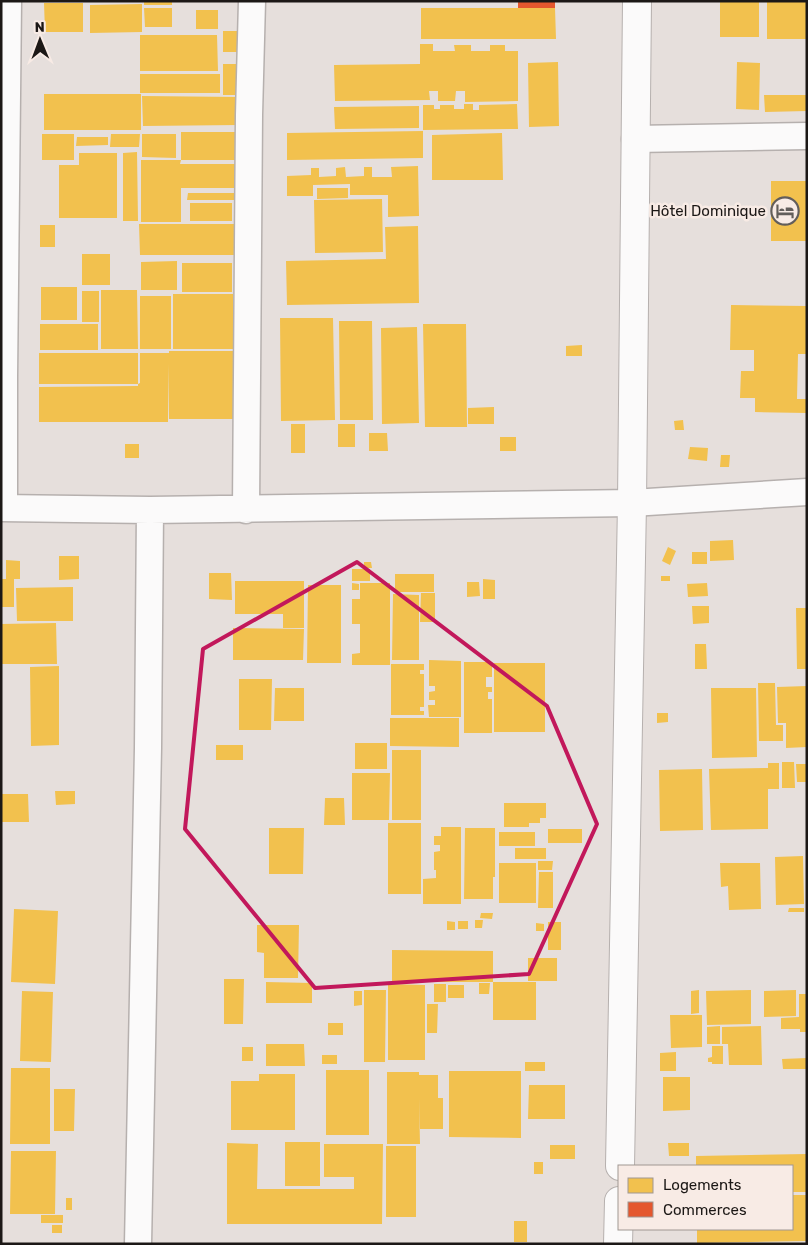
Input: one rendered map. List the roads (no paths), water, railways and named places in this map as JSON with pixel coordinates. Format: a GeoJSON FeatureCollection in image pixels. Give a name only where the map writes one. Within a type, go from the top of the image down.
{"type":"FeatureCollection","features":[{"type":"Feature","properties":{"kind":"street"},"geometry":{"type":"LineString","coordinates":[[8,1],[3,508],[246,510],[632,503],[807,492]]}},
{"type":"Feature","properties":{"kind":"street"},"geometry":{"type":"LineString","coordinates":[[246,510],[248,124],[252,1]]}},
{"type":"Feature","properties":{"kind":"street"},"geometry":{"type":"LineString","coordinates":[[620,1165],[632,503],[637,1]]}},
{"type":"Feature","properties":{"kind":"street"},"geometry":{"type":"LineString","coordinates":[[635,139],[807,136]]}},
{"type":"Feature","properties":{"kind":"street"},"geometry":{"type":"LineString","coordinates":[[138,1244],[148,758],[150,510]]}},
{"type":"Feature","properties":{"kind":"street"},"geometry":{"type":"LineString","coordinates":[[618,1230],[618,1244]]}},
{"type":"Feature","properties":{"kind":"place","name":"Hôtel Dominique"},"geometry":{"type":"Point","coordinates":[785,211]}}]}
